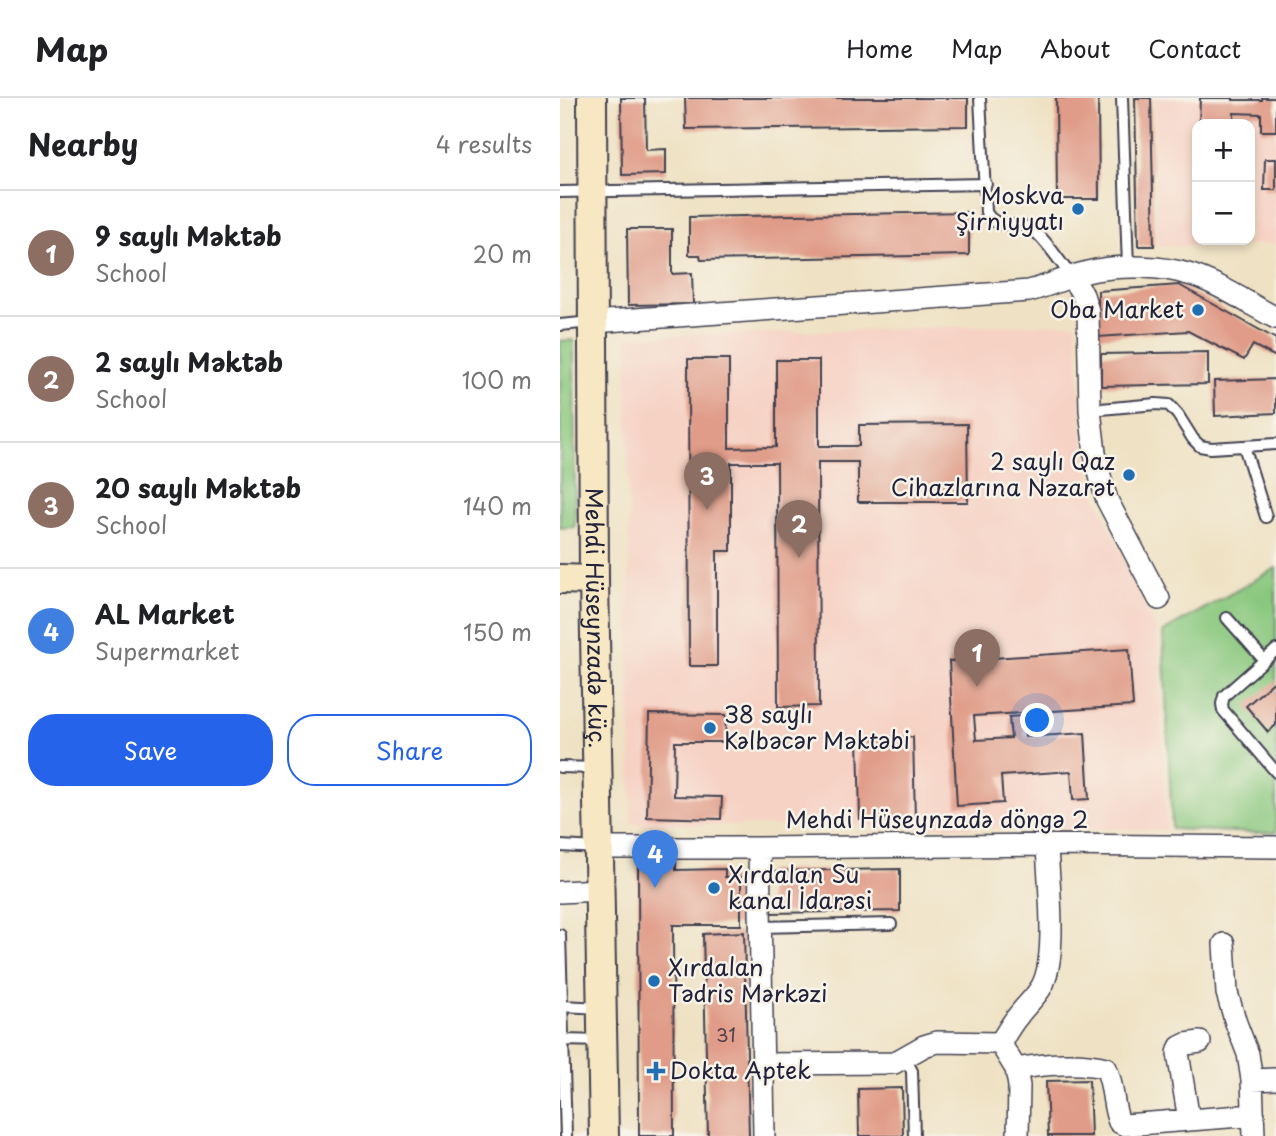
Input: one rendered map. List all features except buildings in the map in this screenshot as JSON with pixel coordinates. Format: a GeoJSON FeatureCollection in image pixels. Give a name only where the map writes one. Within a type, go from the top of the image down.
{"type":"FeatureCollection","features":[{"type":"Feature","properties":{"kind":"street","name":"Mehdi Hüseynzadə küç."},"geometry":{"type":"LineString","coordinates":[[592,98],[594,580],[604,1136]]}},
{"type":"Feature","properties":{"kind":"street"},"geometry":{"type":"LineString","coordinates":[[593,322],[1029,291],[1071,276],[1128,267],[1166,270],[1206,280],[1276,318]]}},
{"type":"Feature","properties":{"kind":"street"},"geometry":{"type":"LineString","coordinates":[[1071,276],[1083,295],[1087,312],[1090,410],[1095,453],[1107,500],[1159,599]]}},
{"type":"Feature","properties":{"kind":"street"},"geometry":{"type":"LineString","coordinates":[[560,579],[594,580]]}},
{"type":"Feature","properties":{"kind":"street"},"geometry":{"type":"LineString","coordinates":[[1000,1043],[1040,989],[1050,962],[1046,845]]}},
{"type":"Feature","properties":{"kind":"street","name":"Mehdi Hüseynzadə döngə 2"},"geometry":{"type":"LineString","coordinates":[[598,848],[1046,845],[1276,847]]}},
{"type":"Feature","properties":{"kind":"street"},"geometry":{"type":"LineString","coordinates":[[759,848],[764,1136]]}},
{"type":"Feature","properties":{"kind":"street"},"geometry":{"type":"LineString","coordinates":[[560,892],[599,890]]}},
{"type":"Feature","properties":{"kind":"street"},"geometry":{"type":"LineString","coordinates":[[1016,1069],[1035,1065],[1094,1065],[1107,1068],[1111,1077],[1115,1113],[1119,1122],[1125,1125],[1189,1121],[1254,1126],[1248,1054],[1229,1006],[1224,944]]}},
{"type":"Feature","properties":{"kind":"street"},"geometry":{"type":"LineString","coordinates":[[763,1063],[894,1063],[923,1046],[937,1042],[1000,1043]]}},
{"type":"Feature","properties":{"kind":"street"},"geometry":{"type":"LineString","coordinates":[[1189,1121],[1178,1053],[1186,1044],[1200,1042]]}},
{"type":"Feature","properties":{"kind":"street"},"geometry":{"type":"LineString","coordinates":[[1000,1043],[1016,1069],[1019,1086],[1018,1136]]}},
{"type":"Feature","properties":{"kind":"street"},"geometry":{"type":"LineString","coordinates":[[1252,1080],[1276,1079]]}},
{"type":"Feature","properties":{"kind":"lane"},"geometry":{"type":"LineString","coordinates":[[980,98],[986,212],[989,219],[995,223],[1026,227],[1036,232],[1071,276]]}},
{"type":"Feature","properties":{"kind":"lane"},"geometry":{"type":"LineString","coordinates":[[1122,98],[1128,267]]}},
{"type":"Feature","properties":{"kind":"lane"},"geometry":{"type":"LineString","coordinates":[[560,192],[986,184]]}},
{"type":"Feature","properties":{"kind":"lane"},"geometry":{"type":"LineString","coordinates":[[560,325],[593,322]]}},
{"type":"Feature","properties":{"kind":"lane"},"geometry":{"type":"LineString","coordinates":[[1090,410],[1169,405],[1200,446],[1211,448],[1276,444]]}},
{"type":"Feature","properties":{"kind":"lane"},"geometry":{"type":"LineString","coordinates":[[1244,446],[1266,517]]}},
{"type":"Feature","properties":{"kind":"lane"},"geometry":{"type":"LineString","coordinates":[[1227,618],[1264,660]]}},
{"type":"Feature","properties":{"kind":"lane"},"geometry":{"type":"LineString","coordinates":[[1276,650],[1224,696],[1222,704],[1223,710],[1276,772]]}},
{"type":"Feature","properties":{"kind":"lane"},"geometry":{"type":"LineString","coordinates":[[560,767],[597,768]]}},
{"type":"Feature","properties":{"kind":"lane"},"geometry":{"type":"LineString","coordinates":[[560,846],[598,848]]}},
{"type":"Feature","properties":{"kind":"lane"},"geometry":{"type":"LineString","coordinates":[[760,927],[891,924]]}},
{"type":"Feature","properties":{"kind":"lane"},"geometry":{"type":"LineString","coordinates":[[560,935],[566,1136]]}},
{"type":"Feature","properties":{"kind":"lane"},"geometry":{"type":"LineString","coordinates":[[562,1006],[601,1008]]}},
{"type":"Feature","properties":{"kind":"lane"},"geometry":{"type":"LineString","coordinates":[[563,1040],[602,1041]]}},
{"type":"Feature","properties":{"kind":"lane"},"geometry":{"type":"LineString","coordinates":[[905,1058],[912,1071],[914,1136]]}},
{"type":"Feature","properties":{"kind":"shaded area"},"geometry":{"type":"Polygon","coordinates":[[[1154,98],[1276,98],[1276,244],[1255,245],[1255,119],[1192,119],[1192,245],[1236,245],[1157,247],[1154,98]]]}},
{"type":"Feature","properties":{"kind":"shaded area"},"geometry":{"type":"Polygon","coordinates":[[[1076,323],[1082,433],[1093,490],[1157,630],[1167,830],[631,824],[627,337],[1076,323]]]}},
{"type":"Feature","properties":{"kind":"green space"},"geometry":{"type":"Polygon","coordinates":[[[574,340],[575,527],[560,528],[560,341],[574,340]]]}},
{"type":"Feature","properties":{"kind":"green space"},"geometry":{"type":"Polygon","coordinates":[[[1276,568],[1276,832],[1172,829],[1163,632],[1276,568]]]}},
{"type":"Feature","properties":{"kind":"place","name":"Moskva Şirniyyatı"},"geometry":{"type":"Point","coordinates":[1078,209]}},
{"type":"Feature","properties":{"kind":"place","name":"Oba Market"},"geometry":{"type":"Point","coordinates":[1198,310]}},
{"type":"Feature","properties":{"kind":"place","name":"2 saylı Qaz Cihazlarına Nəzarət"},"geometry":{"type":"Point","coordinates":[1129,475]}},
{"type":"Feature","properties":{"kind":"place","name":"20 saylı Məktəb"},"geometry":{"type":"Point","coordinates":[707,510]}},
{"type":"Feature","properties":{"kind":"place","name":"2 saylı Məktəb"},"geometry":{"type":"Point","coordinates":[799,558]}},
{"type":"Feature","properties":{"kind":"place","name":"9 saylı Məktəb"},"geometry":{"type":"Point","coordinates":[977,687]}},
{"type":"Feature","properties":{"kind":"place","name":"38 saylı Kəlbəcər Məktəbi"},"geometry":{"type":"Point","coordinates":[710,728]}},
{"type":"Feature","properties":{"kind":"place","name":"AL Market"},"geometry":{"type":"Point","coordinates":[655,888]}},
{"type":"Feature","properties":{"kind":"place","name":"Xırdalan Su kanal İdarəsi"},"geometry":{"type":"Point","coordinates":[714,888]}},
{"type":"Feature","properties":{"kind":"place","name":"Xırdalan Tədris Mərkəzi"},"geometry":{"type":"Point","coordinates":[654,981]}},
{"type":"Feature","properties":{"kind":"place","name":"Dokta Aptek"},"geometry":{"type":"Point","coordinates":[656,1071]}}]}
